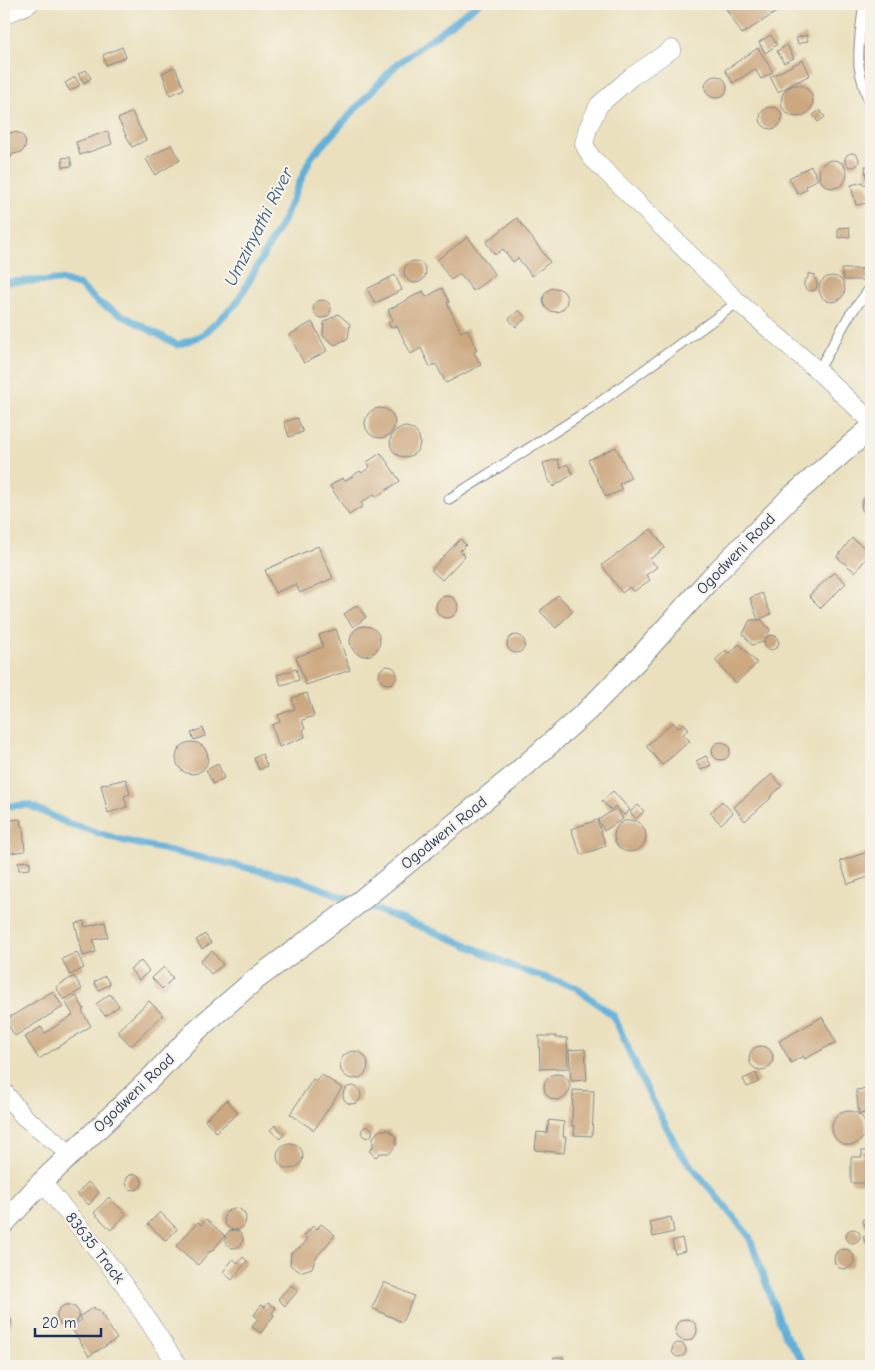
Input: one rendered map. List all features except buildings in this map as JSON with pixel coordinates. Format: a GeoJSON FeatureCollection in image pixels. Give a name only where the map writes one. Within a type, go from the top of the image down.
{"type":"FeatureCollection","features":[{"type":"Feature","properties":{"kind":"street"},"geometry":{"type":"LineString","coordinates":[[4,15],[29,4]]}},
{"type":"Feature","properties":{"kind":"street"},"geometry":{"type":"LineString","coordinates":[[672,49],[631,77],[599,105],[588,128],[584,144],[591,157],[738,302],[818,371],[871,421]]}},
{"type":"Feature","properties":{"kind":"street","name":"Ogodweni Road"},"geometry":{"type":"LineString","coordinates":[[4,1223],[42,1182],[151,1078],[199,1028],[256,979],[352,908],[510,779],[587,710],[642,655],[710,580],[789,499],[871,428]]}},
{"type":"Feature","properties":{"kind":"street"},"geometry":{"type":"LineString","coordinates":[[4,1092],[24,1116],[71,1154]]}},
{"type":"Feature","properties":{"kind":"street","name":"83635 Track"},"geometry":{"type":"LineString","coordinates":[[42,1182],[124,1284],[178,1366]]}},
{"type":"Feature","properties":{"kind":"lane"},"geometry":{"type":"LineString","coordinates":[[864,4],[859,66],[864,91],[871,107]]}},
{"type":"Feature","properties":{"kind":"lane"},"geometry":{"type":"LineString","coordinates":[[818,371],[849,316],[871,287]]}},
{"type":"Feature","properties":{"kind":"lane"},"geometry":{"type":"LineString","coordinates":[[449,499],[589,410],[738,302]]}},
{"type":"Feature","properties":{"kind":"waterway","name":"Umzinyathi River"},"geometry":{"type":"LineString","coordinates":[[4,282],[60,280],[79,285],[99,303],[178,345],[203,335],[236,304],[283,221],[311,157],[396,65],[478,4]]}},
{"type":"Feature","properties":{"kind":"waterway"},"geometry":{"type":"LineString","coordinates":[[4,806],[29,805],[67,823],[121,840],[297,879],[463,943],[518,969],[575,987],[614,1016],[640,1076],[679,1151],[749,1236],[784,1333],[806,1366]]}}]}
